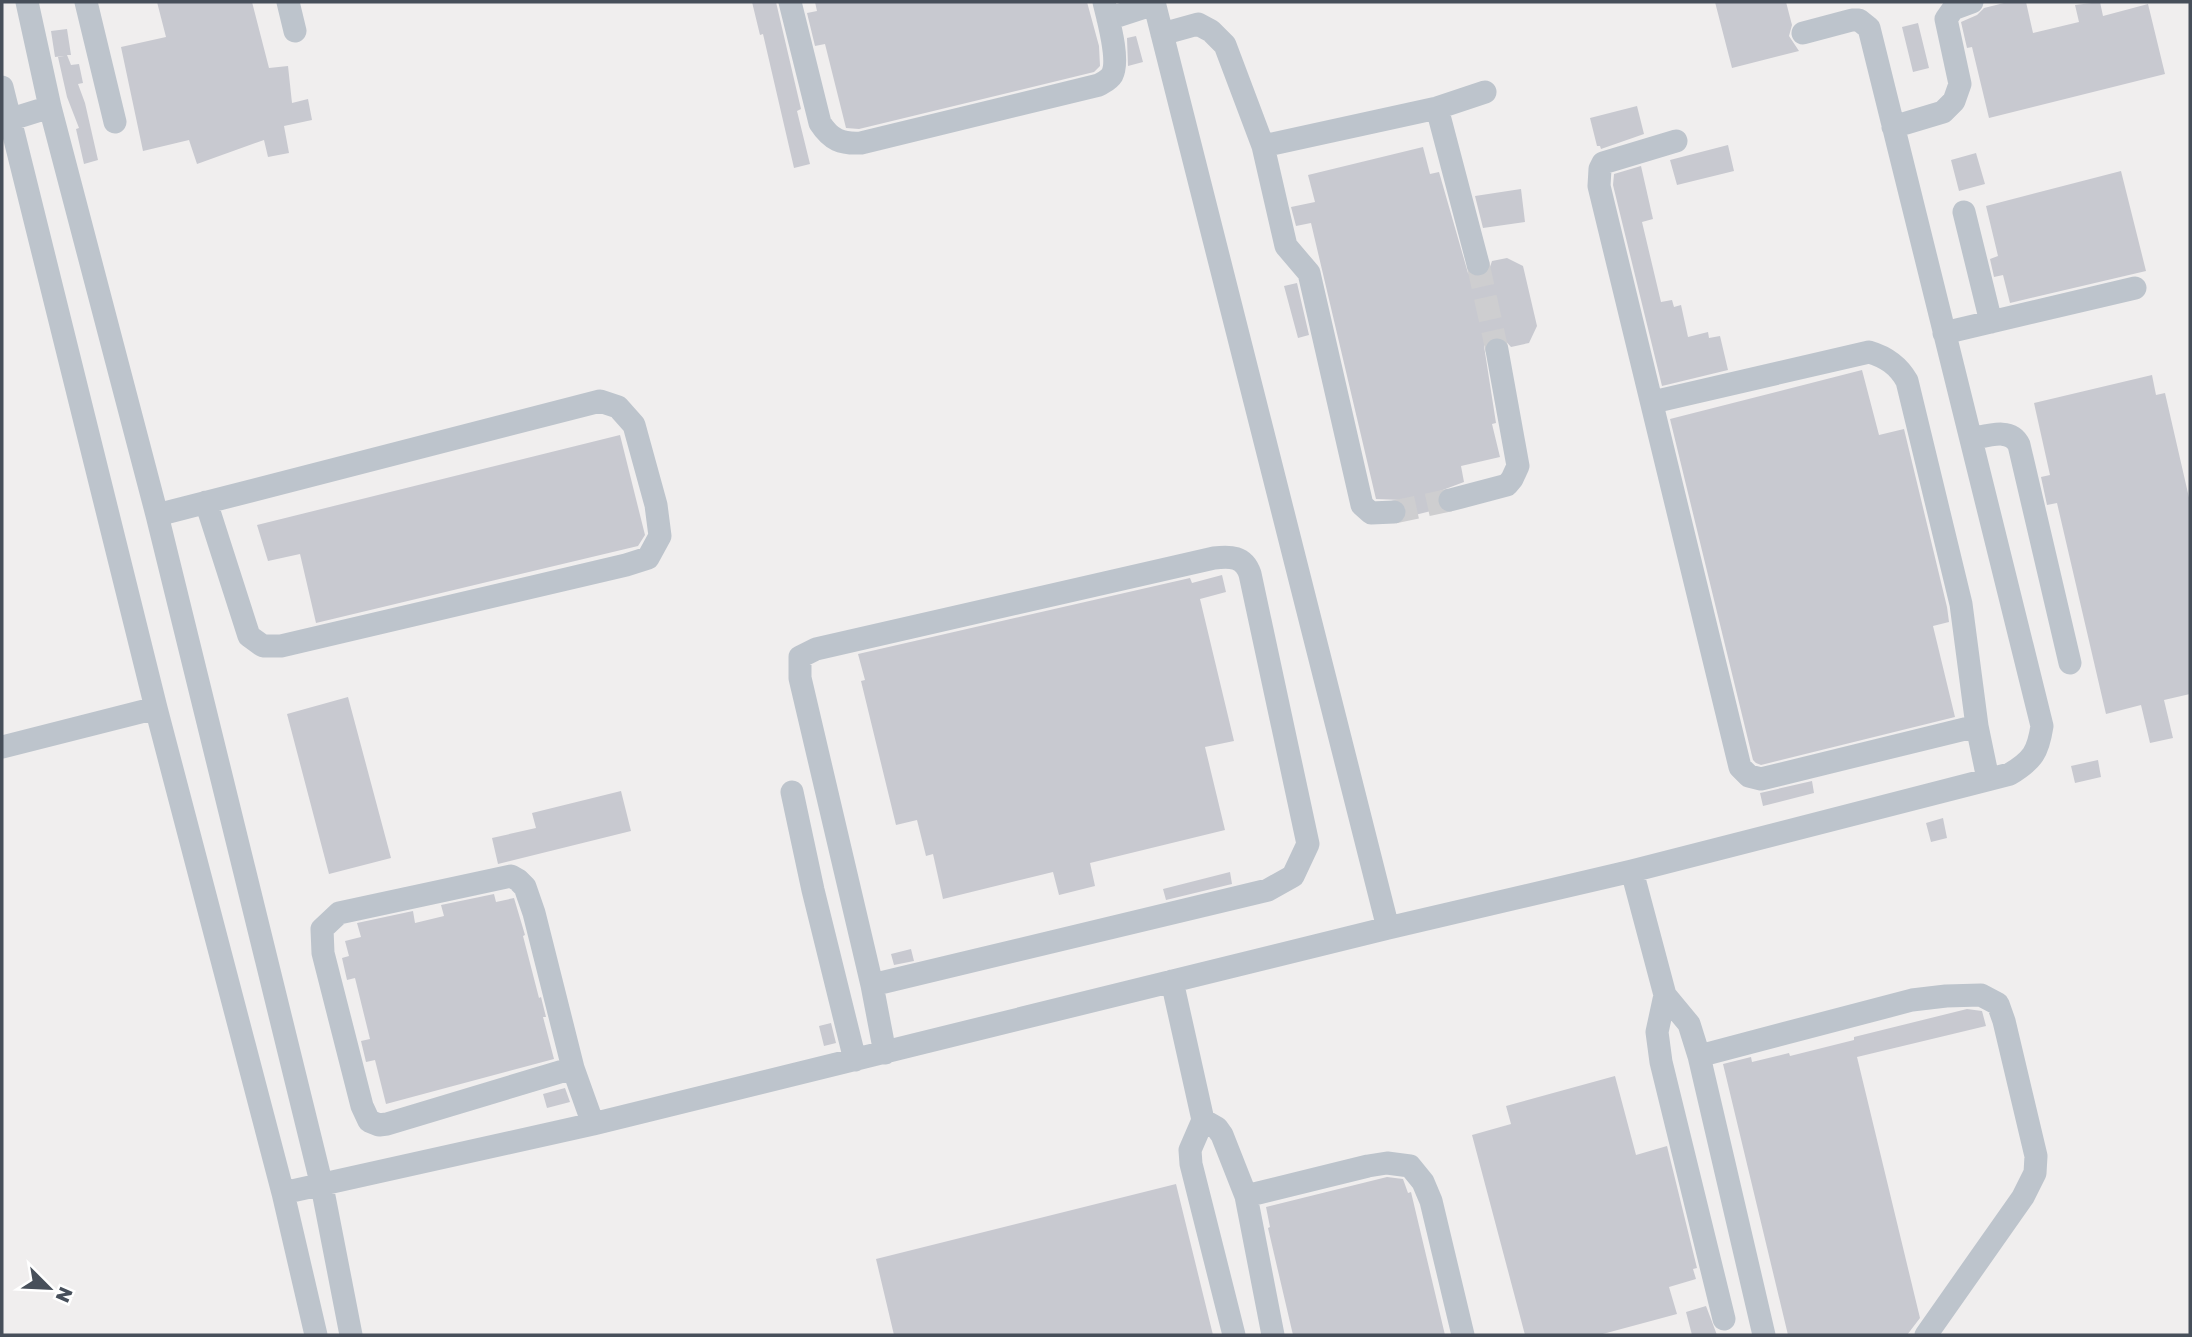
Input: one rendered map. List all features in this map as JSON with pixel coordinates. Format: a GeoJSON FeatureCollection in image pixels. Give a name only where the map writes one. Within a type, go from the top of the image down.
{"type":"FeatureCollection","features":[{"type":"Feature","properties":{"kind":"street"},"geometry":{"type":"LineString","coordinates":[[27,2],[50,107],[157,514],[322,1186],[351,1335]]}},
{"type":"Feature","properties":{"kind":"street"},"geometry":{"type":"LineString","coordinates":[[86,2],[115,122]]}},
{"type":"Feature","properties":{"kind":"street"},"geometry":{"type":"LineString","coordinates":[[288,2],[295,31]]}},
{"type":"Feature","properties":{"kind":"street"},"geometry":{"type":"LineString","coordinates":[[790,2],[820,123],[827,134],[847,144],[861,143],[1099,85],[1108,80],[1114,72],[1115,62],[1106,10],[1154,3],[1388,928]]}},
{"type":"Feature","properties":{"kind":"street"},"geometry":{"type":"LineString","coordinates":[[1893,127],[1943,112],[1951,107],[1960,84],[1946,19],[1953,9],[1972,2]]}},
{"type":"Feature","properties":{"kind":"street"},"geometry":{"type":"LineString","coordinates":[[283,1193],[593,1124],[1388,928],[1632,871],[2010,774],[2030,759],[2039,749],[2042,726],[1869,28],[1865,23],[1852,20],[1802,33]]}},
{"type":"Feature","properties":{"kind":"street"},"geometry":{"type":"LineString","coordinates":[[1162,34],[1198,24],[1212,31],[1224,46],[1263,146],[1286,246],[1309,273],[1362,505],[1371,513],[1394,512]]}},
{"type":"Feature","properties":{"kind":"street"},"geometry":{"type":"LineString","coordinates":[[2,87],[5,121],[283,1193],[316,1335]]}},
{"type":"Feature","properties":{"kind":"street"},"geometry":{"type":"LineString","coordinates":[[1263,146],[1437,108],[1485,92]]}},
{"type":"Feature","properties":{"kind":"street"},"geometry":{"type":"LineString","coordinates":[[5,121],[50,107]]}},
{"type":"Feature","properties":{"kind":"street"},"geometry":{"type":"LineString","coordinates":[[1437,108],[1478,264]]}},
{"type":"Feature","properties":{"kind":"street"},"geometry":{"type":"LineString","coordinates":[[1676,141],[1603,163],[1600,169],[1600,186],[1740,766],[1749,776],[1761,779],[1977,726]]}},
{"type":"Feature","properties":{"kind":"street"},"geometry":{"type":"LineString","coordinates":[[1964,212],[1991,322]]}},
{"type":"Feature","properties":{"kind":"street"},"geometry":{"type":"LineString","coordinates":[[1944,334],[2135,288]]}},
{"type":"Feature","properties":{"kind":"street"},"geometry":{"type":"LineString","coordinates":[[1450,500],[1507,485],[1518,466],[1497,350]]}},
{"type":"Feature","properties":{"kind":"street"},"geometry":{"type":"LineString","coordinates":[[1653,402],[1869,352],[1879,355],[1900,370],[1907,381],[1961,604],[1977,726],[1988,779]]}},
{"type":"Feature","properties":{"kind":"street"},"geometry":{"type":"LineString","coordinates":[[157,514],[600,401],[618,407],[634,425],[656,505],[660,536],[648,558],[626,565],[290,644],[263,646],[249,636],[206,502]]}},
{"type":"Feature","properties":{"kind":"street"},"geometry":{"type":"LineString","coordinates":[[1971,439],[2008,435],[2016,438],[2020,445],[2070,663]]}},
{"type":"Feature","properties":{"kind":"street"},"geometry":{"type":"LineString","coordinates":[[872,985],[1268,890],[1293,876],[1308,844],[1250,574],[1242,561],[1232,556],[1214,558],[816,649],[800,657],[800,678],[872,985],[885,1053]]}},
{"type":"Feature","properties":{"kind":"street"},"geometry":{"type":"LineString","coordinates":[[2,747],[156,708]]}},
{"type":"Feature","properties":{"kind":"street"},"geometry":{"type":"LineString","coordinates":[[792,792],[855,1060]]}},
{"type":"Feature","properties":{"kind":"street"},"geometry":{"type":"LineString","coordinates":[[1632,871],[1665,995],[1689,1024],[1699,1056],[1764,1335]]}},
{"type":"Feature","properties":{"kind":"street"},"geometry":{"type":"LineString","coordinates":[[573,1068],[387,1124],[379,1125],[369,1121],[362,1106],[323,953],[323,929],[339,913],[511,876],[519,880],[525,887],[534,913],[573,1068],[593,1124]]}},
{"type":"Feature","properties":{"kind":"street"},"geometry":{"type":"LineString","coordinates":[[1172,981],[1203,1120],[1190,1150],[1191,1164],[1234,1335]]}},
{"type":"Feature","properties":{"kind":"street"},"geometry":{"type":"LineString","coordinates":[[1665,995],[1657,1031],[1661,1062],[1724,1319]]}},
{"type":"Feature","properties":{"kind":"street"},"geometry":{"type":"LineString","coordinates":[[1699,1056],[1912,1000],[1981,995],[1998,1004],[2036,1156],[2035,1173],[2023,1196],[1926,1335]]}},
{"type":"Feature","properties":{"kind":"street"},"geometry":{"type":"LineString","coordinates":[[1203,1120],[1217,1128],[1222,1135],[1246,1196],[1273,1335]]}},
{"type":"Feature","properties":{"kind":"street"},"geometry":{"type":"LineString","coordinates":[[1246,1196],[1368,1166],[1387,1163],[1410,1166],[1423,1182],[1431,1202],[1463,1335]]}},
{"type":"Feature","properties":{"kind":"building"},"geometry":{"type":"Polygon","coordinates":[[[157,2],[252,2],[269,68],[288,66],[292,103],[308,99],[312,120],[284,126],[289,153],[268,157],[264,140],[197,164],[189,140],[143,151],[121,47],[166,37],[157,2]]]}},
{"type":"Feature","properties":{"kind":"building"},"geometry":{"type":"Polygon","coordinates":[[[752,2],[776,2],[801,109],[797,111],[810,164],[794,168],[763,34],[760,35],[752,2]]]}},
{"type":"Feature","properties":{"kind":"building"},"geometry":{"type":"Polygon","coordinates":[[[815,2],[1087,2],[1099,46],[1100,66],[1094,72],[859,129],[846,128],[825,44],[815,46],[807,13],[817,11],[815,2]]]}},
{"type":"Feature","properties":{"kind":"building"},"geometry":{"type":"Polygon","coordinates":[[[1715,2],[1786,2],[1792,25],[1789,36],[1799,51],[1732,68],[1715,2]]]}},
{"type":"Feature","properties":{"kind":"building"},"geometry":{"type":"Polygon","coordinates":[[[2008,2],[2026,2],[2033,33],[2079,22],[2075,5],[2100,2],[2103,16],[2148,4],[2165,74],[1989,118],[1972,47],[1967,48],[1961,22],[1977,15],[1984,8],[2008,2]]]}},
{"type":"Feature","properties":{"kind":"building"},"geometry":{"type":"Polygon","coordinates":[[[1918,23],[1929,68],[1913,72],[1902,27],[1918,23]]]}},
{"type":"Feature","properties":{"kind":"building"},"geometry":{"type":"Polygon","coordinates":[[[67,29],[71,55],[67,55],[71,65],[79,64],[83,83],[78,84],[98,160],[84,164],[76,129],[79,128],[67,97],[58,57],[64,56],[55,57],[51,31],[67,29]]]}},
{"type":"Feature","properties":{"kind":"building"},"geometry":{"type":"Polygon","coordinates":[[[1136,36],[1143,62],[1128,66],[1127,38],[1136,36]]]}},
{"type":"Feature","properties":{"kind":"building"},"geometry":{"type":"Polygon","coordinates":[[[1637,106],[1644,134],[1601,149],[1597,146],[1590,118],[1637,106]]]}},
{"type":"Feature","properties":{"kind":"building"},"geometry":{"type":"Polygon","coordinates":[[[1728,145],[1734,171],[1677,185],[1670,160],[1728,145]]]}},
{"type":"Feature","properties":{"kind":"building"},"geometry":{"type":"Polygon","coordinates":[[[1423,147],[1430,174],[1439,172],[1468,273],[1475,278],[1482,277],[1488,273],[1492,261],[1507,258],[1523,266],[1537,326],[1529,343],[1511,347],[1502,337],[1495,336],[1484,346],[1496,423],[1492,424],[1500,457],[1461,466],[1464,482],[1440,491],[1436,497],[1439,509],[1407,517],[1406,505],[1401,500],[1376,499],[1311,223],[1296,226],[1291,207],[1315,202],[1308,175],[1423,147]]]}},
{"type":"Feature","properties":{"kind":"building"},"geometry":{"type":"Polygon","coordinates":[[[1976,153],[1985,184],[1959,191],[1951,160],[1976,153]]]}},
{"type":"Feature","properties":{"kind":"building"},"geometry":{"type":"Polygon","coordinates":[[[1641,166],[1653,219],[1642,222],[1661,302],[1672,300],[1674,307],[1681,305],[1688,337],[1708,332],[1709,338],[1720,336],[1728,370],[1662,386],[1613,185],[1614,174],[1641,166]]]}},
{"type":"Feature","properties":{"kind":"building"},"geometry":{"type":"Polygon","coordinates":[[[2121,171],[2146,271],[2010,303],[2003,275],[1994,277],[1990,259],[1998,256],[1986,206],[2121,171]]]}},
{"type":"Feature","properties":{"kind":"building"},"geometry":{"type":"Polygon","coordinates":[[[1521,189],[1525,222],[1483,228],[1475,196],[1521,189]]]}},
{"type":"Feature","properties":{"kind":"building"},"geometry":{"type":"Polygon","coordinates":[[[1297,283],[1309,335],[1298,338],[1284,286],[1297,283]]]}},
{"type":"Feature","properties":{"kind":"building"},"geometry":{"type":"Polygon","coordinates":[[[1862,370],[1879,435],[1904,429],[1947,607],[1949,622],[1933,626],[1955,717],[1761,765],[1753,760],[1670,419],[1862,370]]]}},
{"type":"Feature","properties":{"kind":"building"},"geometry":{"type":"Polygon","coordinates":[[[2152,375],[2156,395],[2165,393],[2190,502],[2190,694],[2164,700],[2173,738],[2150,743],[2141,705],[2106,714],[2057,503],[2047,505],[2041,477],[2050,475],[2034,403],[2152,375]]]}},
{"type":"Feature","properties":{"kind":"building"},"geometry":{"type":"Polygon","coordinates":[[[620,435],[645,535],[638,546],[316,623],[300,554],[268,561],[257,525],[620,435]]]}},
{"type":"Feature","properties":{"kind":"building"},"geometry":{"type":"Polygon","coordinates":[[[1222,575],[1226,592],[1200,599],[1234,741],[1205,747],[1225,830],[1090,863],[1095,886],[1059,895],[1053,872],[943,899],[933,854],[926,856],[917,820],[896,825],[861,681],[865,680],[858,654],[1190,578],[1192,583],[1222,575]]]}},
{"type":"Feature","properties":{"kind":"building"},"geometry":{"type":"Polygon","coordinates":[[[348,697],[391,858],[329,874],[287,714],[348,697]]]}},
{"type":"Feature","properties":{"kind":"building"},"geometry":{"type":"Polygon","coordinates":[[[2098,760],[2101,777],[2075,783],[2071,766],[2098,760]]]}},
{"type":"Feature","properties":{"kind":"building"},"geometry":{"type":"Polygon","coordinates":[[[1812,781],[1814,793],[1763,806],[1760,793],[1812,781]]]}},
{"type":"Feature","properties":{"kind":"building"},"geometry":{"type":"Polygon","coordinates":[[[621,791],[631,831],[498,864],[492,838],[536,828],[532,813],[621,791]]]}},
{"type":"Feature","properties":{"kind":"building"},"geometry":{"type":"Polygon","coordinates":[[[1943,818],[1947,838],[1931,842],[1926,823],[1943,818]]]}},
{"type":"Feature","properties":{"kind":"building"},"geometry":{"type":"Polygon","coordinates":[[[1230,872],[1232,884],[1166,900],[1163,889],[1230,872]]]}},
{"type":"Feature","properties":{"kind":"building"},"geometry":{"type":"Polygon","coordinates":[[[494,894],[496,902],[514,898],[546,1017],[543,1017],[554,1059],[386,1104],[375,1060],[366,1062],[361,1041],[370,1039],[355,978],[347,980],[342,958],[349,956],[345,941],[361,937],[357,923],[413,911],[415,923],[444,916],[441,905],[494,894]]]}},
{"type":"Feature","properties":{"kind":"building"},"geometry":{"type":"Polygon","coordinates":[[[911,949],[914,961],[894,965],[891,954],[911,949]]]}},
{"type":"Feature","properties":{"kind":"building"},"geometry":{"type":"Polygon","coordinates":[[[1967,1009],[1982,1011],[1986,1026],[1857,1057],[1920,1318],[1907,1335],[1788,1335],[1723,1064],[1751,1057],[1752,1062],[1789,1053],[1790,1056],[1967,1009]]]}},
{"type":"Feature","properties":{"kind":"building"},"geometry":{"type":"Polygon","coordinates":[[[831,1023],[836,1043],[824,1046],[819,1026],[831,1023]]]}},
{"type":"Feature","properties":{"kind":"building"},"geometry":{"type":"Polygon","coordinates":[[[1615,1076],[1636,1155],[1667,1146],[1697,1268],[1693,1269],[1696,1279],[1669,1287],[1677,1314],[1599,1335],[1525,1335],[1472,1135],[1511,1124],[1506,1106],[1615,1076]]]}},
{"type":"Feature","properties":{"kind":"building"},"geometry":{"type":"Polygon","coordinates":[[[565,1088],[570,1102],[547,1108],[543,1094],[565,1088]]]}},
{"type":"Feature","properties":{"kind":"building"},"geometry":{"type":"Polygon","coordinates":[[[1387,1177],[1403,1179],[1408,1193],[1411,1192],[1445,1335],[1293,1335],[1268,1228],[1266,1207],[1387,1177]]]}},
{"type":"Feature","properties":{"kind":"building"},"geometry":{"type":"Polygon","coordinates":[[[1176,1184],[1213,1335],[894,1335],[876,1259],[1176,1184]]]}},
{"type":"Feature","properties":{"kind":"building"},"geometry":{"type":"Polygon","coordinates":[[[1706,1306],[1717,1335],[1692,1335],[1686,1312],[1706,1306]]]}},
{"type":"Feature","properties":{"kind":"tunnel"},"geometry":{"type":"LineString","coordinates":[[1478,264],[1497,350]]}},
{"type":"Feature","properties":{"kind":"tunnel"},"geometry":{"type":"LineString","coordinates":[[1394,512],[1450,500]]}}]}
